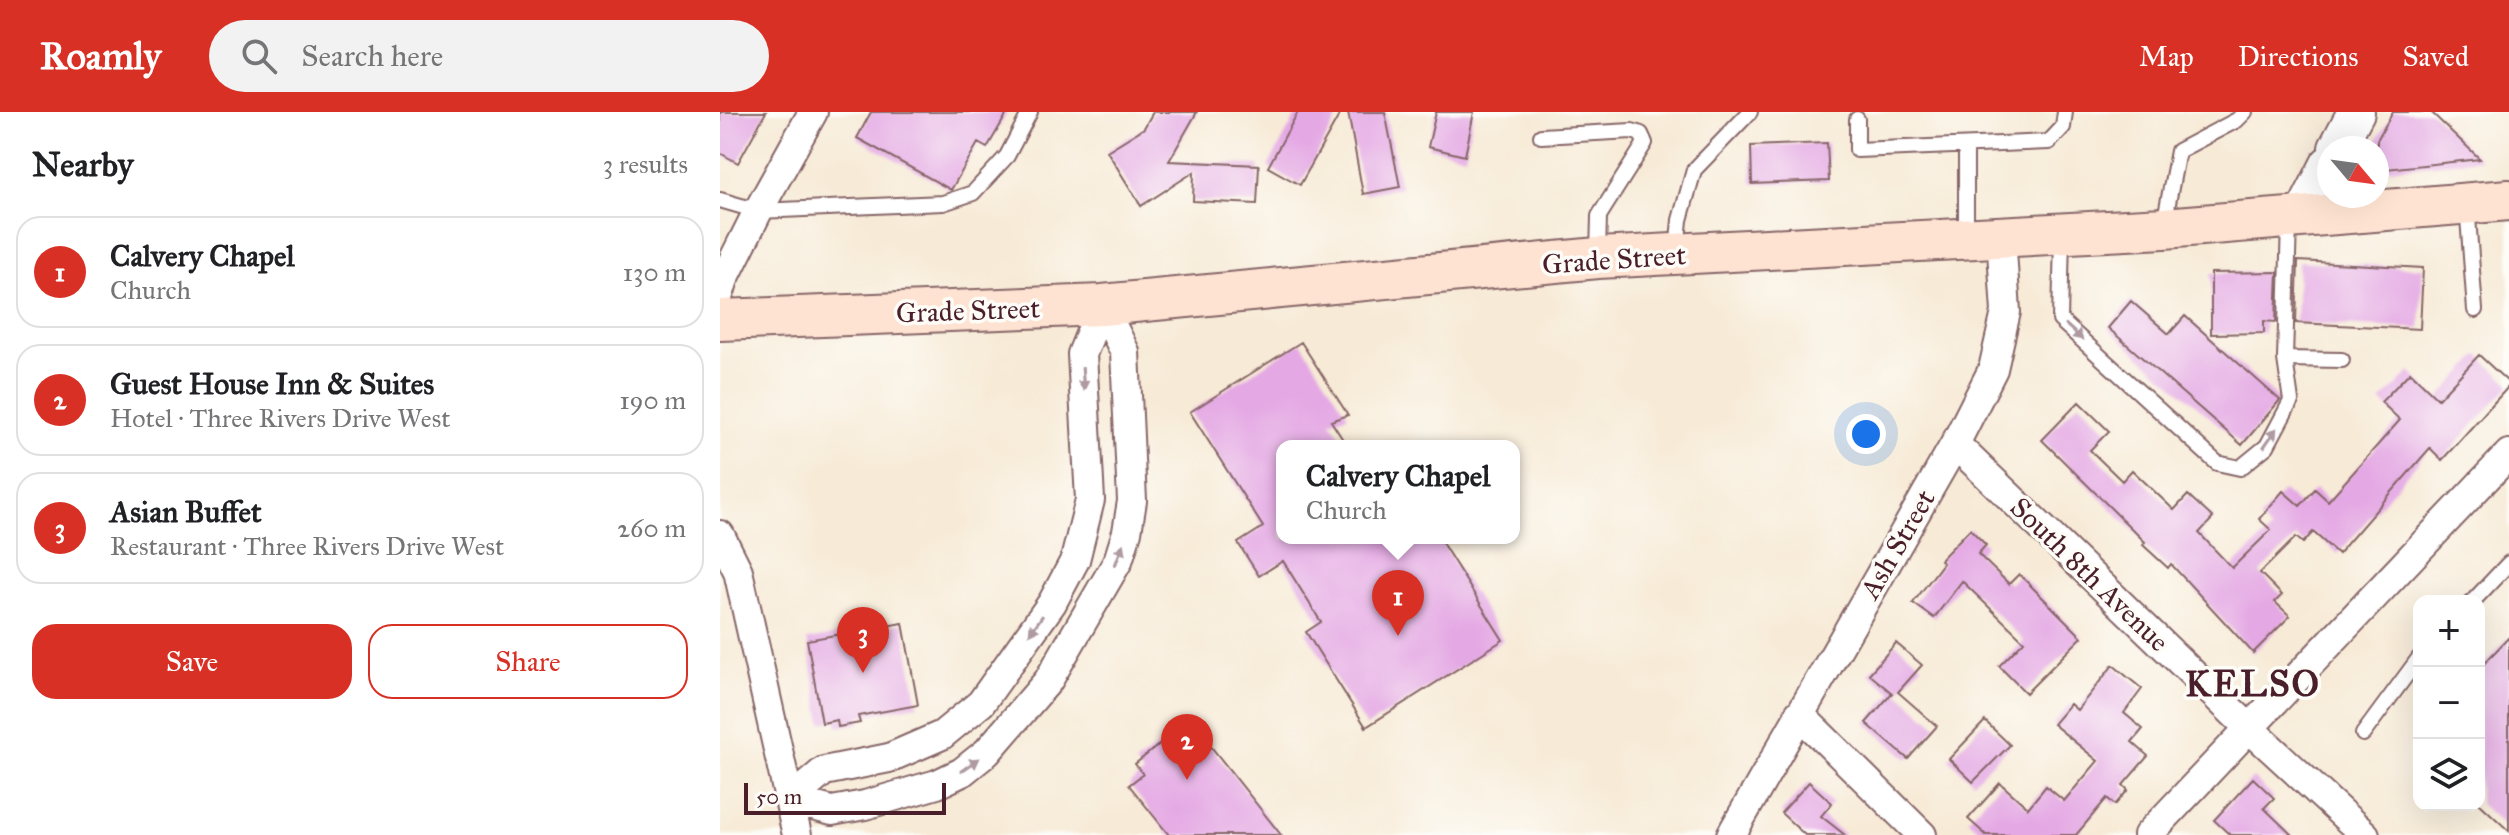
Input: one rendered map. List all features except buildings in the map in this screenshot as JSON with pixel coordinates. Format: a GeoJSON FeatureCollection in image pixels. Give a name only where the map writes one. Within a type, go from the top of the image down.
{"type":"FeatureCollection","features":[{"type":"Feature","properties":{"kind":"main road","name":"Grade Street"},"geometry":{"type":"LineString","coordinates":[[720,320],[1102,305],[1598,258],[2164,228],[2496,198]]}},
{"type":"Feature","properties":{"kind":"street"},"geometry":{"type":"LineString","coordinates":[[720,292],[758,211],[813,112]]}},
{"type":"Feature","properties":{"kind":"street"},"geometry":{"type":"LineString","coordinates":[[2343,136],[2356,112]]}},
{"type":"Feature","properties":{"kind":"street"},"geometry":{"type":"LineString","coordinates":[[2295,217],[2317,183]]}},
{"type":"Feature","properties":{"kind":"street","name":"Ash Street"},"geometry":{"type":"LineString","coordinates":[[1731,835],[1955,444],[1993,369],[2006,312],[1984,236]]}},
{"type":"Feature","properties":{"kind":"street"},"geometry":{"type":"LineString","coordinates":[[790,800],[824,771],[889,758],[942,735],[981,703],[1052,603],[1075,560],[1090,500],[1082,354],[1102,305]]}},
{"type":"Feature","properties":{"kind":"street"},"geometry":{"type":"LineString","coordinates":[[790,800],[832,811],[865,805],[937,784],[962,772],[987,752],[1048,681],[1118,561],[1132,501],[1125,352],[1102,305]]}},
{"type":"Feature","properties":{"kind":"street","name":"South 8th Avenue"},"geometry":{"type":"LineString","coordinates":[[1955,444],[2250,729],[2365,835]]}},
{"type":"Feature","properties":{"kind":"street"},"geometry":{"type":"LineString","coordinates":[[2148,835],[2509,454]]}},
{"type":"Feature","properties":{"kind":"street"},"geometry":{"type":"LineString","coordinates":[[720,535],[738,571],[797,835]]}},
{"type":"Feature","properties":{"kind":"street"},"geometry":{"type":"LineString","coordinates":[[1799,714],[1922,835]]}},
{"type":"Feature","properties":{"kind":"lane"},"geometry":{"type":"LineString","coordinates":[[720,200],[758,211],[943,203],[973,193],[1007,156],[1030,112]]}},
{"type":"Feature","properties":{"kind":"lane"},"geometry":{"type":"LineString","coordinates":[[1676,254],[1680,220],[1694,170],[1750,112]]}},
{"type":"Feature","properties":{"kind":"lane"},"geometry":{"type":"LineString","coordinates":[[1857,119],[1857,150],[2049,142],[2063,127],[2065,112]]}},
{"type":"Feature","properties":{"kind":"lane"},"geometry":{"type":"LineString","coordinates":[[2164,228],[2178,151],[2237,120],[2245,112]]}},
{"type":"Feature","properties":{"kind":"lane"},"geometry":{"type":"LineString","coordinates":[[1541,136],[1632,131],[1641,134],[1645,143],[1599,216],[1598,258]]}},
{"type":"Feature","properties":{"kind":"lane"},"geometry":{"type":"LineString","coordinates":[[1966,146],[1984,236]]}},
{"type":"Feature","properties":{"kind":"lane"},"geometry":{"type":"LineString","coordinates":[[2475,310],[2496,198]]}},
{"type":"Feature","properties":{"kind":"lane"},"geometry":{"type":"LineString","coordinates":[[2062,232],[2060,320],[2217,463],[2240,468],[2267,446],[2291,401],[2285,359],[2295,217]]}},
{"type":"Feature","properties":{"kind":"lane"},"geometry":{"type":"LineString","coordinates":[[2285,359],[2342,360]]}},
{"type":"Feature","properties":{"kind":"lane"},"geometry":{"type":"LineString","coordinates":[[2479,595],[2509,563]]}},
{"type":"Feature","properties":{"kind":"lane"},"geometry":{"type":"LineString","coordinates":[[2363,734],[2413,666]]}},
{"type":"Feature","properties":{"kind":"place","name":"Calvery Chapel"},"geometry":{"type":"Point","coordinates":[1398,636]}},
{"type":"Feature","properties":{"kind":"place","name":"Asian Buffet"},"geometry":{"type":"Point","coordinates":[863,673]}},
{"type":"Feature","properties":{"kind":"place","name":"Guest House Inn & Suites"},"geometry":{"type":"Point","coordinates":[1187,780]}},
{"type":"Feature","properties":{"kind":"district","name":"KELSO"},"geometry":{"type":"Point","coordinates":[2253,683]}}]}
